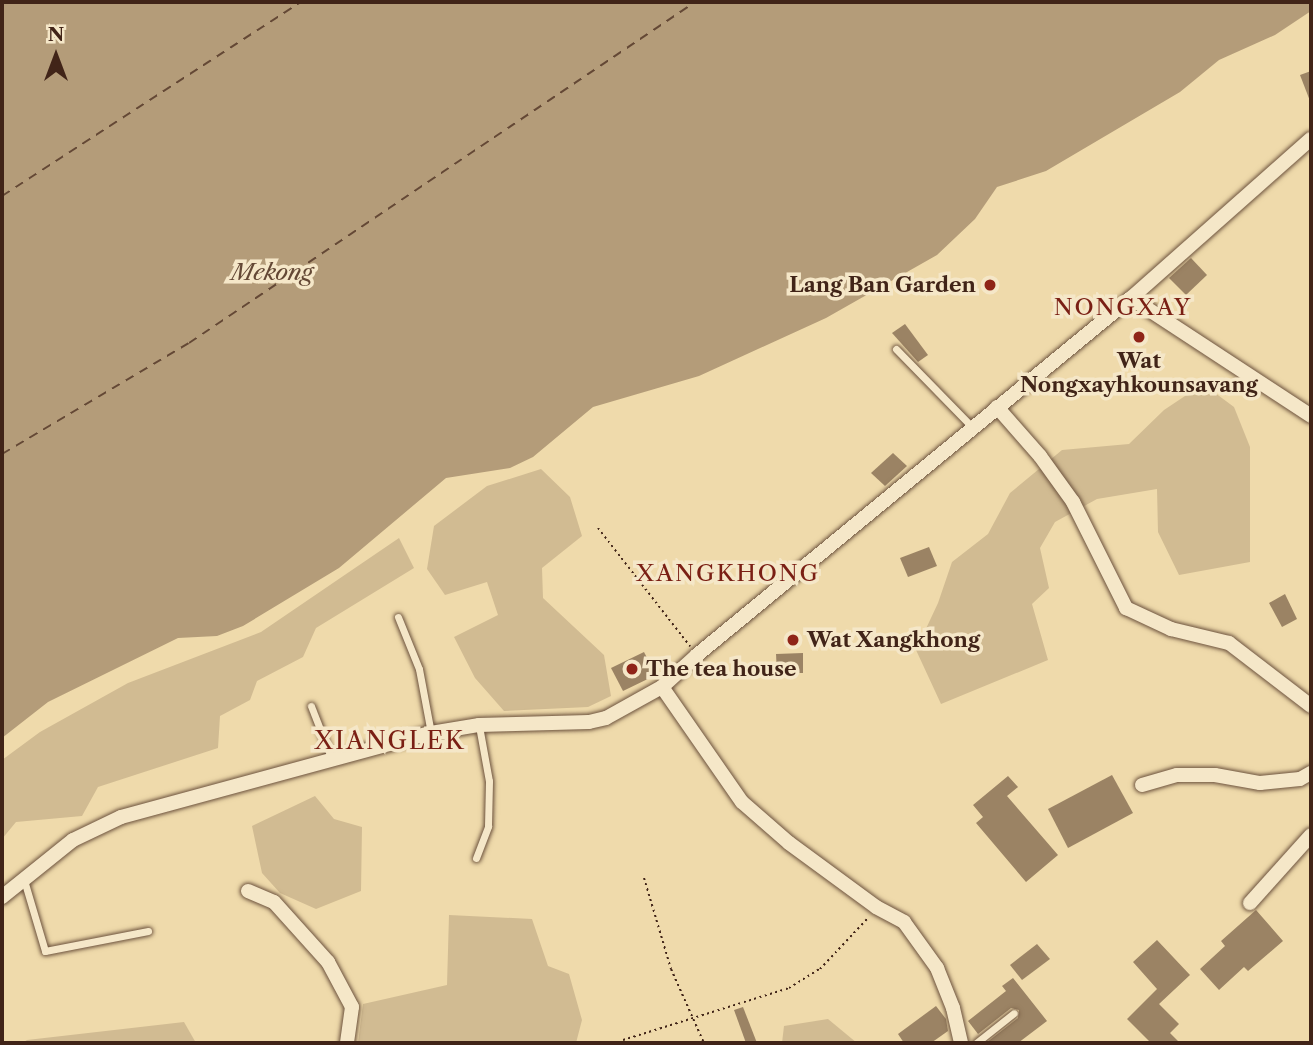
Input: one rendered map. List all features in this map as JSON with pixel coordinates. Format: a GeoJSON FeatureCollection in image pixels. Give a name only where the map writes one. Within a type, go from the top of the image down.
{"type":"FeatureCollection","features":[{"type":"Feature","properties":{"kind":"street"},"geometry":{"type":"LineString","coordinates":[[2,897],[74,840],[121,817],[431,733],[479,725],[589,722],[606,718],[662,687],[697,655],[1131,298],[1311,139]]}},
{"type":"Feature","properties":{"kind":"street"},"geometry":{"type":"LineString","coordinates":[[1131,298],[1311,416]]}},
{"type":"Feature","properties":{"kind":"street"},"geometry":{"type":"LineString","coordinates":[[997,407],[1040,456],[1073,502],[1126,608],[1171,629],[1229,643],[1311,706]]}},
{"type":"Feature","properties":{"kind":"street"},"geometry":{"type":"LineString","coordinates":[[662,687],[742,802],[789,843],[876,906],[904,922],[937,968],[953,1007],[961,1043]]}},
{"type":"Feature","properties":{"kind":"street"},"geometry":{"type":"LineString","coordinates":[[1142,785],[1177,775],[1215,775],[1260,783],[1300,779],[1311,773]]}},
{"type":"Feature","properties":{"kind":"street"},"geometry":{"type":"LineString","coordinates":[[1250,904],[1311,835]]}},
{"type":"Feature","properties":{"kind":"street"},"geometry":{"type":"LineString","coordinates":[[248,891],[274,902],[328,962],[352,1007],[347,1043]]}},
{"type":"Feature","properties":{"kind":"lane"},"geometry":{"type":"LineString","coordinates":[[896,349],[972,428]]}},
{"type":"Feature","properties":{"kind":"lane"},"geometry":{"type":"LineString","coordinates":[[398,617],[419,669],[431,733]]}},
{"type":"Feature","properties":{"kind":"lane"},"geometry":{"type":"LineString","coordinates":[[311,706],[332,761]]}},
{"type":"Feature","properties":{"kind":"lane"},"geometry":{"type":"LineString","coordinates":[[476,858],[488,825],[489,781],[479,725]]}},
{"type":"Feature","properties":{"kind":"lane"},"geometry":{"type":"LineString","coordinates":[[24,879],[45,951],[148,931]]}},
{"type":"Feature","properties":{"kind":"lane"},"geometry":{"type":"LineString","coordinates":[[976,1043],[1014,1013]]}},
{"type":"Feature","properties":{"kind":"path"},"geometry":{"type":"LineString","coordinates":[[598,528],[697,655]]}},
{"type":"Feature","properties":{"kind":"path"},"geometry":{"type":"LineString","coordinates":[[644,878],[671,969],[704,1043]]}},
{"type":"Feature","properties":{"kind":"path"},"geometry":{"type":"LineString","coordinates":[[623,1040],[696,1020],[789,988],[820,970],[876,906]]}},
{"type":"Feature","properties":{"kind":"shaded area"},"geometry":{"type":"Polygon","coordinates":[[[1203,384],[1234,407],[1250,447],[1250,562],[1179,575],[1158,532],[1157,489],[1097,499],[1055,522],[1040,548],[1049,588],[1032,604],[1048,660],[941,704],[916,650],[938,603],[952,562],[988,534],[1010,493],[1062,450],[1129,444],[1164,410],[1203,384]]]}},
{"type":"Feature","properties":{"kind":"shaded area"},"geometry":{"type":"Polygon","coordinates":[[[541,469],[570,497],[582,536],[542,568],[543,598],[604,655],[611,696],[588,707],[504,711],[475,678],[454,637],[498,615],[487,582],[445,595],[427,569],[434,526],[487,486],[541,469]]]}},
{"type":"Feature","properties":{"kind":"shaded area"},"geometry":{"type":"Polygon","coordinates":[[[399,538],[414,568],[316,628],[303,657],[257,681],[250,700],[220,716],[218,748],[98,787],[82,816],[16,822],[2,839],[2,760],[40,732],[128,683],[261,632],[399,538]]]}},
{"type":"Feature","properties":{"kind":"shaded area"},"geometry":{"type":"Polygon","coordinates":[[[315,796],[334,819],[362,827],[361,891],[316,909],[280,893],[262,873],[252,826],[315,796]]]}},
{"type":"Feature","properties":{"kind":"shaded area"},"geometry":{"type":"Polygon","coordinates":[[[449,915],[532,919],[548,966],[569,974],[582,1020],[576,1043],[358,1043],[363,1004],[447,985],[449,915]]]}},
{"type":"Feature","properties":{"kind":"shaded area"},"geometry":{"type":"Polygon","coordinates":[[[828,1019],[857,1043],[782,1043],[784,1026],[828,1019]]]}},
{"type":"Feature","properties":{"kind":"shaded area"},"geometry":{"type":"Polygon","coordinates":[[[184,1022],[196,1043],[22,1043],[27,1040],[184,1022]]]}},
{"type":"Feature","properties":{"kind":"water","name":"Mekong"},"geometry":{"type":"Polygon","coordinates":[[[2,2],[1311,2],[1311,11],[1275,35],[1219,60],[1180,92],[1046,171],[997,187],[975,219],[937,255],[826,318],[699,376],[593,407],[533,457],[510,468],[446,478],[339,568],[243,626],[217,636],[178,638],[48,702],[2,738],[2,2]]]}},
{"type":"Feature","properties":{"kind":"building"},"geometry":{"type":"Polygon","coordinates":[[[1311,71],[1311,101],[1310,101],[1300,75],[1311,71]]]}},
{"type":"Feature","properties":{"kind":"building"},"geometry":{"type":"Polygon","coordinates":[[[1191,258],[1207,275],[1186,295],[1169,278],[1191,258]]]}},
{"type":"Feature","properties":{"kind":"building"},"geometry":{"type":"Polygon","coordinates":[[[905,324],[928,355],[918,362],[892,333],[905,324]]]}},
{"type":"Feature","properties":{"kind":"building"},"geometry":{"type":"Polygon","coordinates":[[[893,453],[907,466],[885,486],[871,473],[893,453]]]}},
{"type":"Feature","properties":{"kind":"building"},"geometry":{"type":"Polygon","coordinates":[[[929,547],[937,566],[908,577],[900,558],[929,547]]]}},
{"type":"Feature","properties":{"kind":"building"},"geometry":{"type":"Polygon","coordinates":[[[1285,594],[1297,619],[1282,627],[1269,603],[1285,594]]]}},
{"type":"Feature","properties":{"kind":"building"},"geometry":{"type":"Polygon","coordinates":[[[644,652],[656,675],[623,691],[611,668],[644,652]]]}},
{"type":"Feature","properties":{"kind":"building"},"geometry":{"type":"Polygon","coordinates":[[[803,653],[803,673],[777,673],[776,654],[803,653]]]}},
{"type":"Feature","properties":{"kind":"building"},"geometry":{"type":"Polygon","coordinates":[[[1112,775],[1133,813],[1068,848],[1048,809],[1112,775]]]}},
{"type":"Feature","properties":{"kind":"building"},"geometry":{"type":"Polygon","coordinates":[[[1008,776],[1018,787],[1007,796],[1058,855],[1026,882],[976,823],[983,817],[973,805],[1008,776]]]}},
{"type":"Feature","properties":{"kind":"building"},"geometry":{"type":"Polygon","coordinates":[[[1256,910],[1283,941],[1248,971],[1244,967],[1219,990],[1200,969],[1225,946],[1221,941],[1256,910]]]}},
{"type":"Feature","properties":{"kind":"building"},"geometry":{"type":"Polygon","coordinates":[[[1157,940],[1190,975],[1159,1004],[1179,1024],[1170,1033],[1180,1043],[1151,1043],[1127,1019],[1157,989],[1133,962],[1157,940]]]}},
{"type":"Feature","properties":{"kind":"building"},"geometry":{"type":"Polygon","coordinates":[[[1037,944],[1050,959],[1022,980],[1010,965],[1037,944]]]}},
{"type":"Feature","properties":{"kind":"building"},"geometry":{"type":"Polygon","coordinates":[[[1013,978],[1047,1021],[1018,1043],[986,1043],[1018,1018],[1019,1010],[1011,1008],[978,1034],[968,1021],[1006,991],[1002,986],[1013,978]]]}},
{"type":"Feature","properties":{"kind":"building"},"geometry":{"type":"Polygon","coordinates":[[[936,1006],[946,1019],[948,1031],[931,1043],[904,1043],[898,1034],[936,1006]]]}},
{"type":"Feature","properties":{"kind":"building"},"geometry":{"type":"Polygon","coordinates":[[[743,1007],[757,1043],[746,1043],[734,1010],[743,1007]]]}},
{"type":"Feature","properties":{"kind":"ferry route"},"geometry":{"type":"LineString","coordinates":[[2,196],[301,2]]}},
{"type":"Feature","properties":{"kind":"ferry route"},"geometry":{"type":"LineString","coordinates":[[2,454],[189,343],[695,2]]}},
{"type":"Feature","properties":{"kind":"place","name":"Lang Ban Garden"},"geometry":{"type":"Point","coordinates":[990,285]}},
{"type":"Feature","properties":{"kind":"place","name":"Wat Nongxayhkounsavang"},"geometry":{"type":"Point","coordinates":[1139,337]}},
{"type":"Feature","properties":{"kind":"place","name":"Wat Xangkhong"},"geometry":{"type":"Point","coordinates":[793,640]}},
{"type":"Feature","properties":{"kind":"place","name":"The tea house"},"geometry":{"type":"Point","coordinates":[632,669]}},
{"type":"Feature","properties":{"kind":"district","name":"NONGXAY"},"geometry":{"type":"Point","coordinates":[1123,307]}},
{"type":"Feature","properties":{"kind":"district","name":"XANGKHONG"},"geometry":{"type":"Point","coordinates":[728,573]}},
{"type":"Feature","properties":{"kind":"district","name":"XIANGLEK"},"geometry":{"type":"Point","coordinates":[390,741]}}]}
